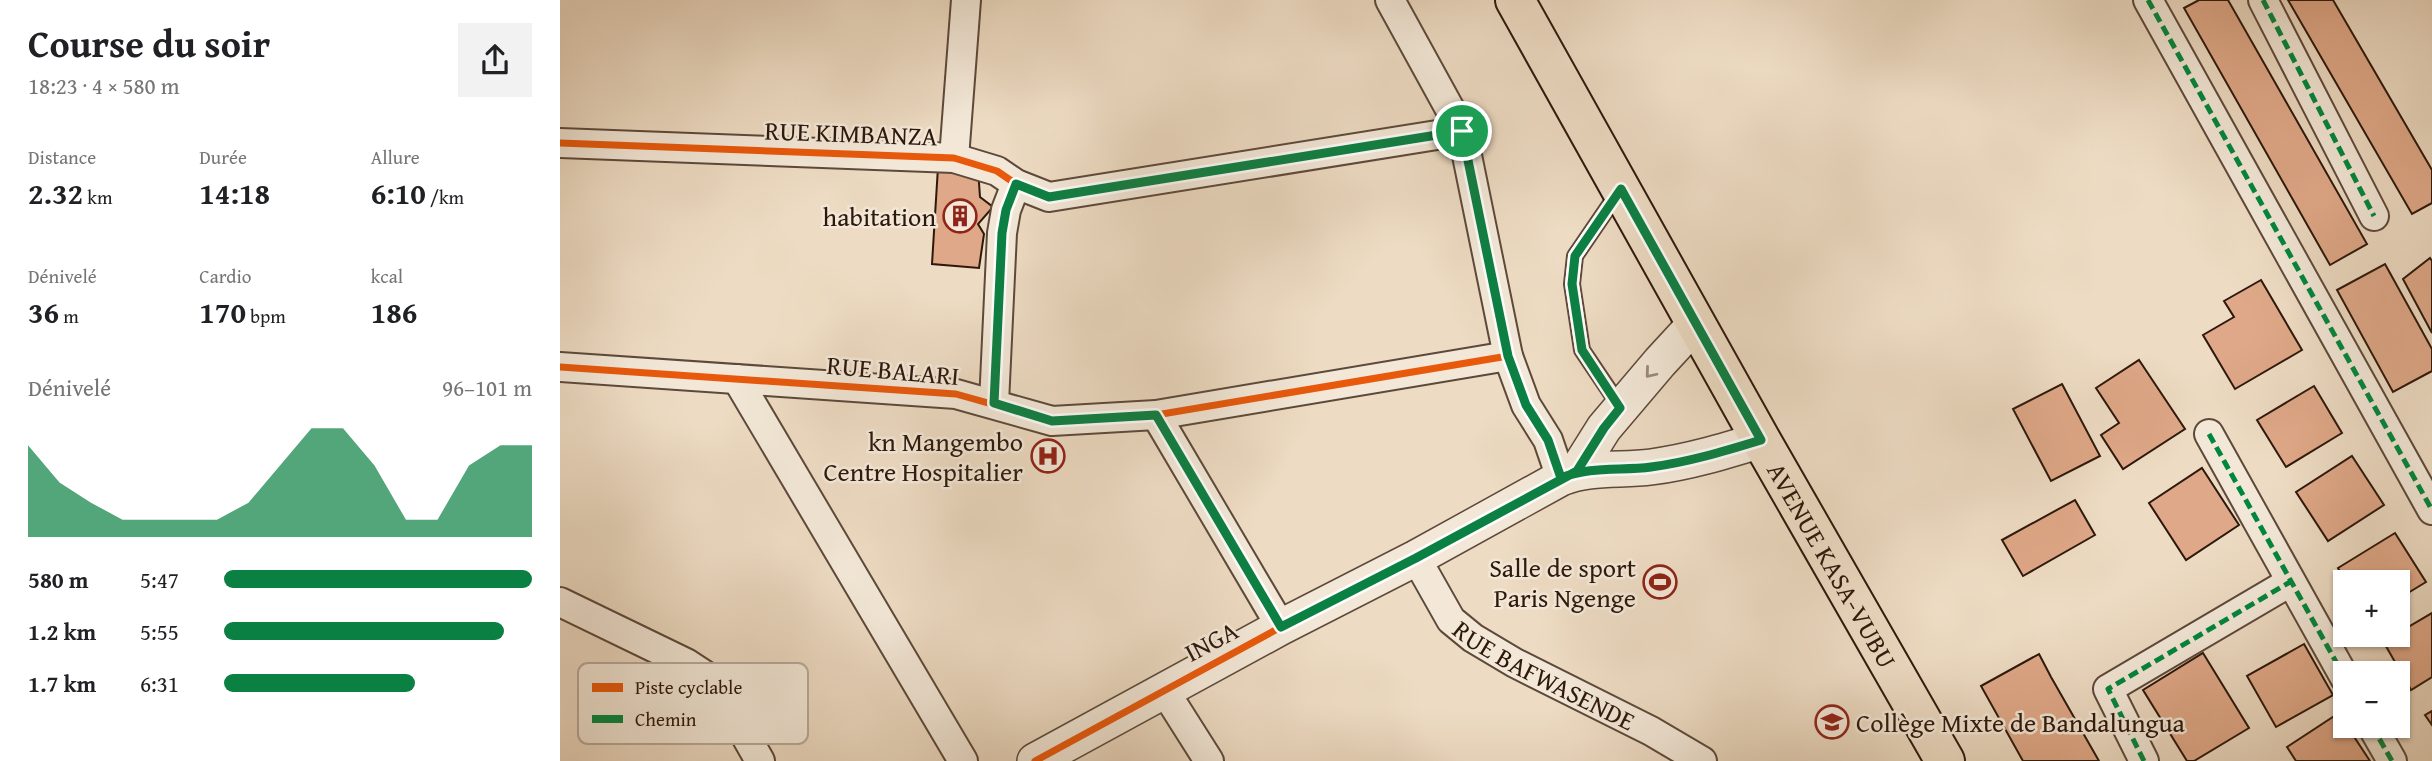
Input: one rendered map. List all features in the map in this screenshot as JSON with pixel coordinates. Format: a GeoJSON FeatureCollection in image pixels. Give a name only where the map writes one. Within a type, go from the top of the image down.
{"type":"FeatureCollection","features":[{"type":"Feature","properties":{"kind":"main road","name":"AVENUE KASA-VUBU"},"geometry":{"type":"LineString","coordinates":[[1515,0],[1761,440],[1945,761]]}},
{"type":"Feature","properties":{"kind":"street"},"geometry":{"type":"LineString","coordinates":[[954,158],[966,0]]}},
{"type":"Feature","properties":{"kind":"street"},"geometry":{"type":"LineString","coordinates":[[1390,0],[1462,131],[1508,356],[1526,405],[1569,475]]}},
{"type":"Feature","properties":{"kind":"street"},"geometry":{"type":"LineString","coordinates":[[2148,0],[2432,510]]}},
{"type":"Feature","properties":{"kind":"street"},"geometry":{"type":"LineString","coordinates":[[2263,0],[2374,216]]}},
{"type":"Feature","properties":{"kind":"street","name":"RUE KIMBANZA"},"geometry":{"type":"LineString","coordinates":[[560,143],[954,158],[997,171],[1016,184],[1049,197],[1462,131]]}},
{"type":"Feature","properties":{"kind":"street"},"geometry":{"type":"LineString","coordinates":[[994,403],[1002,233],[1006,210],[1016,184]]}},
{"type":"Feature","properties":{"kind":"street","name":"INGA"},"geometry":{"type":"LineString","coordinates":[[1569,475],[1620,408],[1696,323]]}},
{"type":"Feature","properties":{"kind":"street","name":"RUE BALARI"},"geometry":{"type":"LineString","coordinates":[[560,367],[956,394],[1052,421],[1156,415],[1508,356]]}},
{"type":"Feature","properties":{"kind":"street"},"geometry":{"type":"LineString","coordinates":[[737,379],[963,761]]}},
{"type":"Feature","properties":{"kind":"street"},"geometry":{"type":"LineString","coordinates":[[1156,415],[1281,627]]}},
{"type":"Feature","properties":{"kind":"street"},"geometry":{"type":"LineString","coordinates":[[2209,434],[2335,661]]}},
{"type":"Feature","properties":{"kind":"street","name":"INGA"},"geometry":{"type":"LineString","coordinates":[[1035,761],[1569,475],[1650,467],[1704,457],[1761,440]]}},
{"type":"Feature","properties":{"kind":"street","name":"RUE BAFWASENDE"},"geometry":{"type":"LineString","coordinates":[[1416,558],[1451,620],[1473,638],[1515,663],[1669,741],[1702,761]]}},
{"type":"Feature","properties":{"kind":"street"},"geometry":{"type":"LineString","coordinates":[[2144,761],[2108,689],[2290,582]]}},
{"type":"Feature","properties":{"kind":"street"},"geometry":{"type":"LineString","coordinates":[[560,602],[686,663]]}},
{"type":"Feature","properties":{"kind":"street"},"geometry":{"type":"LineString","coordinates":[[1164,690],[1209,761]]}},
{"type":"Feature","properties":{"kind":"street"},"geometry":{"type":"LineString","coordinates":[[2379,738],[2392,761]]}},
{"type":"Feature","properties":{"kind":"street"},"geometry":{"type":"LineString","coordinates":[[750,744],[760,761]]}},
{"type":"Feature","properties":{"kind":"lane"},"geometry":{"type":"LineString","coordinates":[[1620,408],[1582,350],[1572,284],[1575,256],[1621,189]]}},
{"type":"Feature","properties":{"kind":"building"},"geometry":{"type":"Polygon","coordinates":[[[2199,0],[2228,0],[2367,244],[2330,265],[2184,8],[2199,0]]]}},
{"type":"Feature","properties":{"kind":"building"},"geometry":{"type":"Polygon","coordinates":[[[2288,0],[2333,0],[2432,170],[2432,203],[2412,214],[2288,0]]]}},
{"type":"Feature","properties":{"kind":"building","name":"habitation"},"geometry":{"type":"Polygon","coordinates":[[[938,167],[978,169],[980,197],[993,207],[978,224],[984,234],[979,268],[932,264],[938,167]]]}},
{"type":"Feature","properties":{"kind":"building"},"geometry":{"type":"Polygon","coordinates":[[[2430,258],[2432,261],[2432,333],[2403,279],[2430,258]]]}},
{"type":"Feature","properties":{"kind":"building"},"geometry":{"type":"Polygon","coordinates":[[[2385,264],[2432,349],[2432,371],[2393,392],[2337,290],[2385,264]]]}},
{"type":"Feature","properties":{"kind":"building"},"geometry":{"type":"Polygon","coordinates":[[[2261,280],[2302,350],[2235,389],[2203,335],[2234,317],[2224,301],[2261,280]]]}},
{"type":"Feature","properties":{"kind":"building"},"geometry":{"type":"Polygon","coordinates":[[[2139,360],[2185,429],[2123,469],[2101,435],[2119,423],[2096,388],[2139,360]]]}},
{"type":"Feature","properties":{"kind":"building"},"geometry":{"type":"Polygon","coordinates":[[[2062,384],[2100,456],[2051,481],[2013,409],[2062,384]]]}},
{"type":"Feature","properties":{"kind":"building"},"geometry":{"type":"Polygon","coordinates":[[[2314,386],[2342,433],[2286,467],[2257,420],[2314,386]]]}},
{"type":"Feature","properties":{"kind":"building"},"geometry":{"type":"Polygon","coordinates":[[[2352,456],[2384,505],[2328,541],[2296,492],[2352,456]]]}},
{"type":"Feature","properties":{"kind":"building"},"geometry":{"type":"Polygon","coordinates":[[[2202,468],[2239,525],[2186,560],[2149,503],[2202,468]]]}},
{"type":"Feature","properties":{"kind":"building"},"geometry":{"type":"Polygon","coordinates":[[[2075,500],[2095,535],[2023,576],[2002,540],[2075,500]]]}},
{"type":"Feature","properties":{"kind":"building"},"geometry":{"type":"Polygon","coordinates":[[[2395,533],[2426,582],[2410,592],[2410,570],[2338,568],[2395,533]]]}},
{"type":"Feature","properties":{"kind":"building"},"geometry":{"type":"Polygon","coordinates":[[[2432,613],[2432,677],[2411,690],[2410,661],[2394,661],[2386,647],[2410,647],[2410,626],[2432,613]]]}},
{"type":"Feature","properties":{"kind":"building"},"geometry":{"type":"Polygon","coordinates":[[[2304,644],[2333,695],[2276,727],[2247,676],[2304,644]]]}},
{"type":"Feature","properties":{"kind":"building"},"geometry":{"type":"Polygon","coordinates":[[[2203,653],[2249,728],[2194,761],[2187,761],[2143,690],[2203,653]]]}},
{"type":"Feature","properties":{"kind":"building"},"geometry":{"type":"Polygon","coordinates":[[[2039,654],[2099,761],[2023,761],[1981,686],[2039,654]]]}},
{"type":"Feature","properties":{"kind":"building"},"geometry":{"type":"Polygon","coordinates":[[[2432,711],[2432,725],[2425,715],[2432,711]]]}},
{"type":"Feature","properties":{"kind":"building"},"geometry":{"type":"Polygon","coordinates":[[[2333,717],[2333,738],[2355,738],[2370,761],[2296,761],[2287,747],[2333,717]]]}},
{"type":"Feature","properties":{"kind":"marked path"},"geometry":{"type":"LineString","coordinates":[[2148,0],[2432,510]]}},
{"type":"Feature","properties":{"kind":"marked path"},"geometry":{"type":"LineString","coordinates":[[2263,0],[2374,216]]}},
{"type":"Feature","properties":{"kind":"marked path"},"geometry":{"type":"LineString","coordinates":[[2209,434],[2336,661]]}},
{"type":"Feature","properties":{"kind":"marked path"},"geometry":{"type":"LineString","coordinates":[[2144,761],[2108,689],[2290,582]]}},
{"type":"Feature","properties":{"kind":"marked path"},"geometry":{"type":"LineString","coordinates":[[2379,738],[2392,761]]}},
{"type":"Feature","properties":{"kind":"cycle path"},"geometry":{"type":"LineString","coordinates":[[560,143],[954,158],[997,171],[1016,184],[1049,197],[1462,131]]}},
{"type":"Feature","properties":{"kind":"cycle path"},"geometry":{"type":"LineString","coordinates":[[560,367],[956,394],[1052,421],[1156,415],[1508,356]]}},
{"type":"Feature","properties":{"kind":"cycle path"},"geometry":{"type":"LineString","coordinates":[[1035,761],[1561,478],[1583,472],[1679,462],[1761,440]]}},
{"type":"Feature","properties":{"kind":"place","name":"habitation"},"geometry":{"type":"Point","coordinates":[960,216]}},
{"type":"Feature","properties":{"kind":"place","name":"kn Mangembo Centre Hospitalier"},"geometry":{"type":"Point","coordinates":[1048,456]}},
{"type":"Feature","properties":{"kind":"place","name":"Salle de sport Paris Ngenge"},"geometry":{"type":"Point","coordinates":[1660,582]}},
{"type":"Feature","properties":{"kind":"place","name":"Collège Mixte de Bandalungua"},"geometry":{"type":"Point","coordinates":[1832,722]}},
{"type":"Feature","properties":{"kind":"route"},"geometry":{"type":"LineString","coordinates":[[1462,131],[1049,197],[1016,184],[1006,210],[1002,233],[994,403],[1052,421],[1156,415],[1281,627],[1577,471],[1620,408],[1582,350],[1572,284],[1575,256],[1621,189],[1761,440],[1704,457],[1650,467],[1577,471],[1561,478],[1548,440],[1526,405],[1508,356],[1462,131]]}}]}
